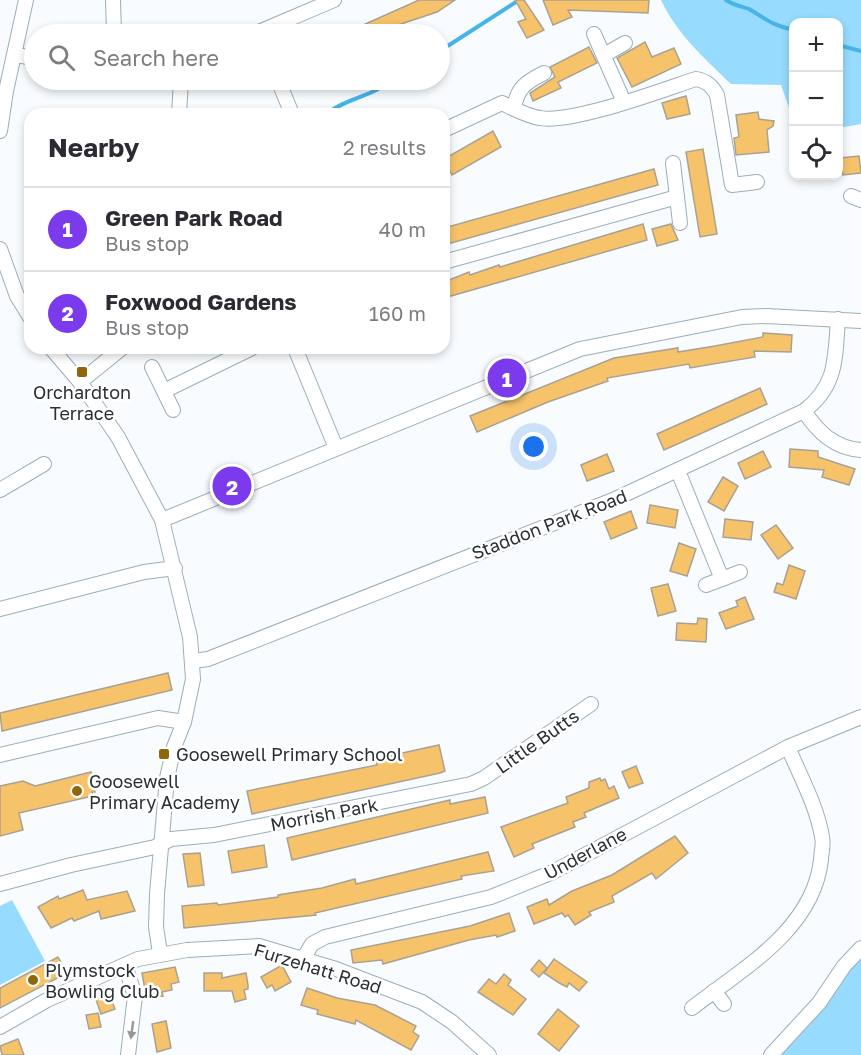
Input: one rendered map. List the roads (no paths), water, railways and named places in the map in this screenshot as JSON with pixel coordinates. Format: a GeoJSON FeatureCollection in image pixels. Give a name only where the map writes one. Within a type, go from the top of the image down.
{"type":"FeatureCollection","features":[{"type":"Feature","properties":{"kind":"street"},"geometry":{"type":"LineString","coordinates":[[0,131],[6,91],[16,55],[26,0]]}},
{"type":"Feature","properties":{"kind":"street"},"geometry":{"type":"LineString","coordinates":[[113,0],[114,24]]}},
{"type":"Feature","properties":{"kind":"street"},"geometry":{"type":"LineString","coordinates":[[280,24],[334,0]]}},
{"type":"Feature","properties":{"kind":"street"},"geometry":{"type":"LineString","coordinates":[[594,34],[624,102]]}},
{"type":"Feature","properties":{"kind":"street"},"geometry":{"type":"LineString","coordinates":[[604,55],[625,44]]}},
{"type":"Feature","properties":{"kind":"street"},"geometry":{"type":"LineString","coordinates":[[16,55],[24,56]]}},
{"type":"Feature","properties":{"kind":"street"},"geometry":{"type":"LineString","coordinates":[[514,108],[516,94],[524,84],[543,72]]}},
{"type":"Feature","properties":{"kind":"street"},"geometry":{"type":"LineString","coordinates":[[450,127],[502,103],[531,116],[552,118],[624,102],[696,80],[710,84],[717,95],[732,185],[757,182]]}},
{"type":"Feature","properties":{"kind":"street"},"geometry":{"type":"LineString","coordinates":[[180,108],[181,90]]}},
{"type":"Feature","properties":{"kind":"street"},"geometry":{"type":"LineString","coordinates":[[282,90],[290,108]]}},
{"type":"Feature","properties":{"kind":"street"},"geometry":{"type":"LineString","coordinates":[[673,163],[680,223]]}},
{"type":"Feature","properties":{"kind":"street"},"geometry":{"type":"LineString","coordinates":[[450,260],[677,197]]}},
{"type":"Feature","properties":{"kind":"street"},"geometry":{"type":"LineString","coordinates":[[0,249],[17,297],[24,308]]}},
{"type":"Feature","properties":{"kind":"street"},"geometry":{"type":"LineString","coordinates":[[162,520],[580,348],[742,317],[861,321]]}},
{"type":"Feature","properties":{"kind":"street","name":"Staddon Park Road"},"geometry":{"type":"LineString","coordinates":[[193,661],[219,655],[613,500],[804,411],[820,399],[829,384],[835,357],[838,320]]}},
{"type":"Feature","properties":{"kind":"street"},"geometry":{"type":"LineString","coordinates":[[56,354],[80,382],[118,437],[162,520],[193,661],[193,679],[184,722],[174,747],[167,778],[156,927],[160,953]]}},
{"type":"Feature","properties":{"kind":"street"},"geometry":{"type":"LineString","coordinates":[[80,382],[115,354]]}},
{"type":"Feature","properties":{"kind":"street"},"geometry":{"type":"LineString","coordinates":[[164,391],[240,354]]}},
{"type":"Feature","properties":{"kind":"street"},"geometry":{"type":"LineString","coordinates":[[297,354],[336,448]]}},
{"type":"Feature","properties":{"kind":"street"},"geometry":{"type":"LineString","coordinates":[[152,367],[173,410]]}},
{"type":"Feature","properties":{"kind":"street"},"geometry":{"type":"LineString","coordinates":[[804,411],[817,431],[837,444],[861,450]]}},
{"type":"Feature","properties":{"kind":"street"},"geometry":{"type":"LineString","coordinates":[[0,490],[29,480],[44,464]]}},
{"type":"Feature","properties":{"kind":"street"},"geometry":{"type":"LineString","coordinates":[[678,471],[722,579]]}},
{"type":"Feature","properties":{"kind":"street"},"geometry":{"type":"LineString","coordinates":[[0,609],[144,572],[174,568]]}},
{"type":"Feature","properties":{"kind":"street"},"geometry":{"type":"LineString","coordinates":[[706,585],[740,572]]}},
{"type":"Feature","properties":{"kind":"street","name":"Little Butts"},"geometry":{"type":"LineString","coordinates":[[484,778],[591,704]]}},
{"type":"Feature","properties":{"kind":"street","name":"Underlane"},"geometry":{"type":"LineString","coordinates":[[303,959],[312,944],[325,937],[490,897],[553,872],[788,747],[861,717]]}},
{"type":"Feature","properties":{"kind":"street"},"geometry":{"type":"LineString","coordinates":[[0,755],[158,718],[184,722]]}},
{"type":"Feature","properties":{"kind":"street"},"geometry":{"type":"LineString","coordinates":[[692,1008],[784,936],[803,910],[819,877],[823,839],[814,809],[788,747]]}},
{"type":"Feature","properties":{"kind":"street","name":"Morrish Park"},"geometry":{"type":"LineString","coordinates":[[0,884],[163,843],[171,839],[214,835],[471,784],[484,778]]}},
{"type":"Feature","properties":{"kind":"street","name":"Furzehatt Road"},"geometry":{"type":"LineString","coordinates":[[0,1028],[47,1000],[125,965],[160,953],[259,946],[303,959],[422,1002],[452,1022],[489,1055]]}},
{"type":"Feature","properties":{"kind":"street"},"geometry":{"type":"LineString","coordinates":[[771,1055],[819,1003],[844,966],[861,948]]}},
{"type":"Feature","properties":{"kind":"street"},"geometry":{"type":"LineString","coordinates":[[125,965],[135,996],[128,1055]]}},
{"type":"Feature","properties":{"kind":"street"},"geometry":{"type":"LineString","coordinates":[[714,991],[724,1004]]}},
{"type":"Feature","properties":{"kind":"waterway"},"geometry":{"type":"LineString","coordinates":[[450,45],[519,0]]}},
{"type":"Feature","properties":{"kind":"waterway"},"geometry":{"type":"LineString","coordinates":[[726,0],[789,29]]}},
{"type":"Feature","properties":{"kind":"waterway"},"geometry":{"type":"LineString","coordinates":[[843,46],[861,51]]}},
{"type":"Feature","properties":{"kind":"waterway"},"geometry":{"type":"LineString","coordinates":[[336,108],[376,90]]}},
{"type":"Feature","properties":{"kind":"place","name":"Orchardton Terrace"},"geometry":{"type":"Point","coordinates":[82,372]}},
{"type":"Feature","properties":{"kind":"place","name":"Green Park Road"},"geometry":{"type":"Point","coordinates":[507,378]}},
{"type":"Feature","properties":{"kind":"place","name":"Foxwood Gardens"},"geometry":{"type":"Point","coordinates":[232,486]}},
{"type":"Feature","properties":{"kind":"place","name":"Goosewell Primary School"},"geometry":{"type":"Point","coordinates":[164,754]}},
{"type":"Feature","properties":{"kind":"place","name":"Goosewell Primary Academy"},"geometry":{"type":"Point","coordinates":[77,791]}},
{"type":"Feature","properties":{"kind":"place","name":"Plymstock Bowling Club"},"geometry":{"type":"Point","coordinates":[33,980]}}]}
